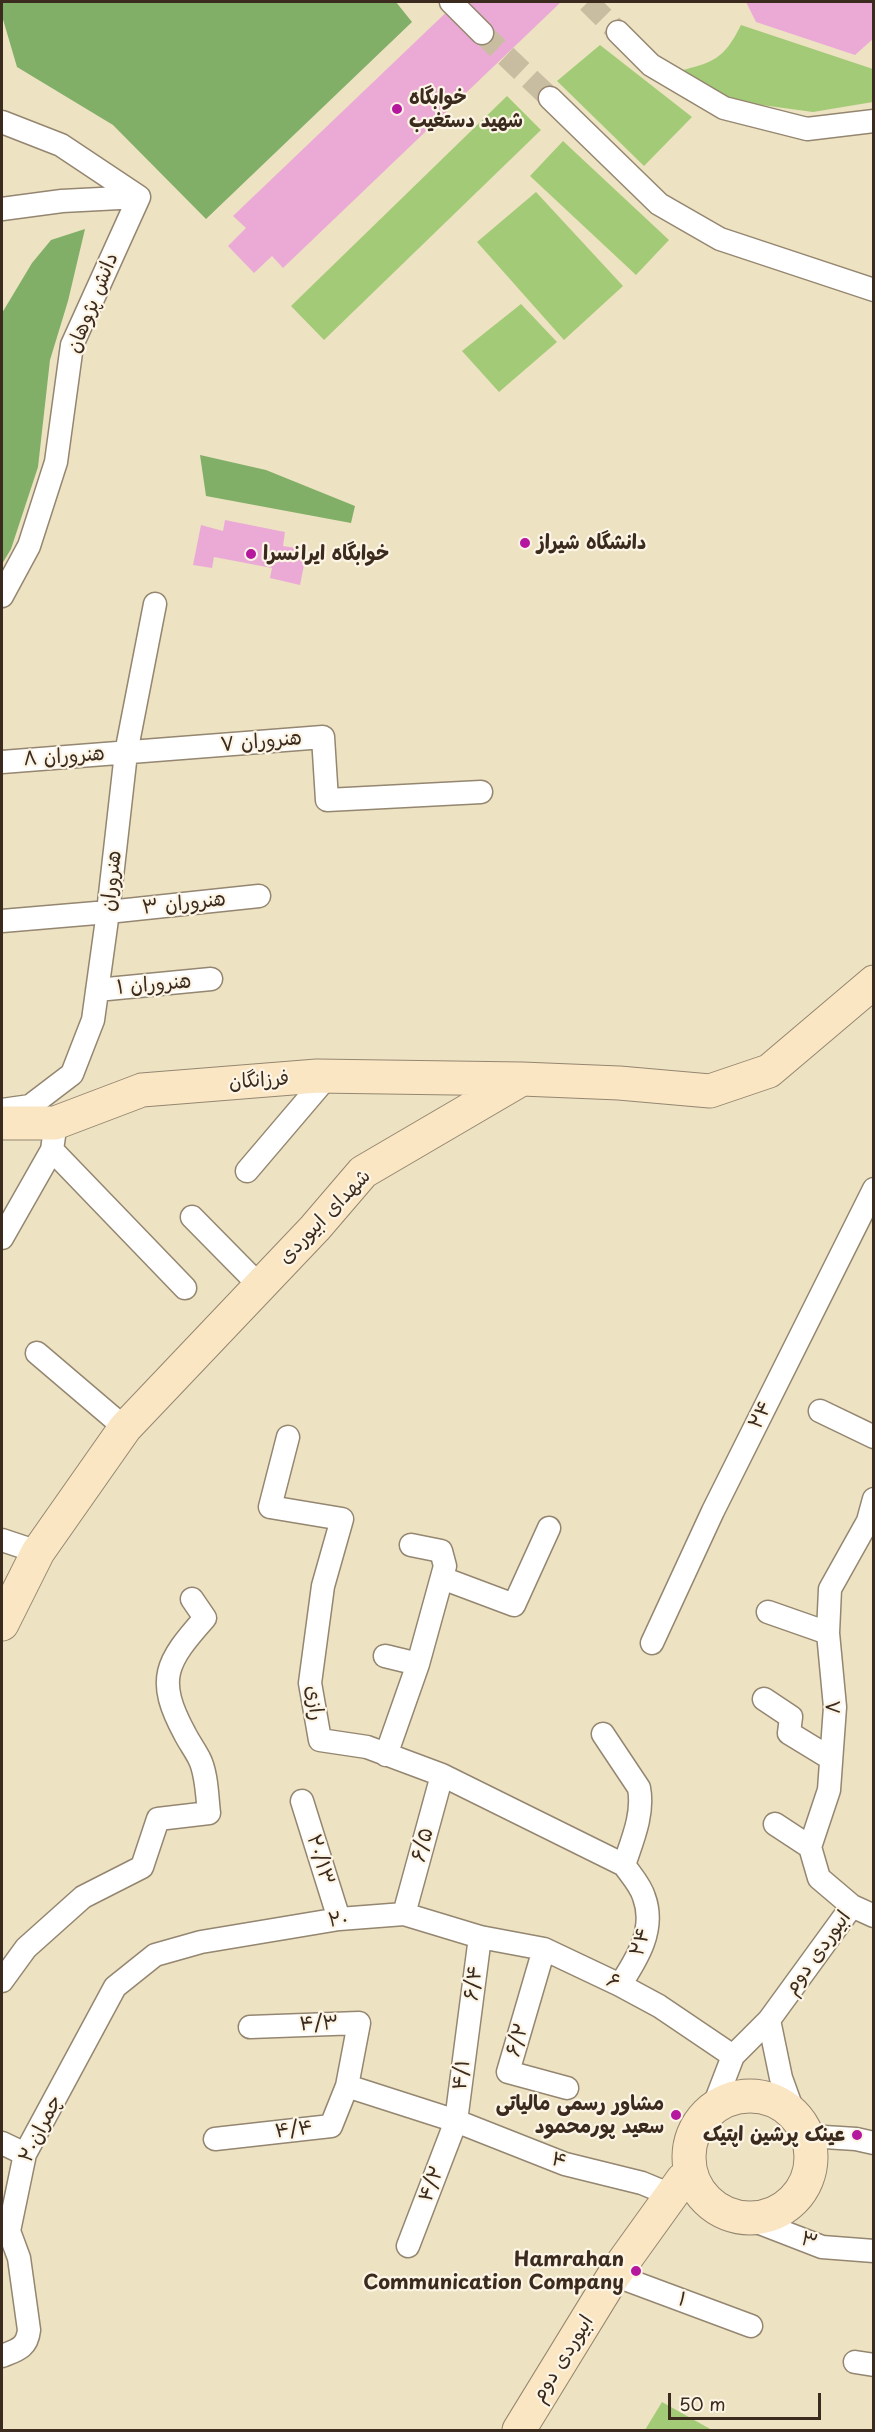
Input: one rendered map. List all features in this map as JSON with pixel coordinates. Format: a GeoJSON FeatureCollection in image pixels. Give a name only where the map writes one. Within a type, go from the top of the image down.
{"type":"FeatureCollection","features":[{"type":"Feature","properties":{"kind":"street"},"geometry":{"type":"LineString","coordinates":[[451,2],[482,33]]}},
{"type":"Feature","properties":{"kind":"street"},"geometry":{"type":"LineString","coordinates":[[618,32],[651,64],[724,108],[807,129],[873,121]]}},
{"type":"Feature","properties":{"kind":"street"},"geometry":{"type":"LineString","coordinates":[[550,98],[659,204],[720,239],[873,290]]}},
{"type":"Feature","properties":{"kind":"street"},"geometry":{"type":"LineString","coordinates":[[2,122],[61,145],[139,197]]}},
{"type":"Feature","properties":{"kind":"street"},"geometry":{"type":"LineString","coordinates":[[2,209],[62,201],[139,197]]}},
{"type":"Feature","properties":{"kind":"street","name":"دانش پژوهان"},"geometry":{"type":"LineString","coordinates":[[2,596],[29,546],[56,462],[72,345],[139,197]]}},
{"type":"Feature","properties":{"kind":"street","name":"هنروران"},"geometry":{"type":"LineString","coordinates":[[2,1110],[30,1106],[72,1074],[93,1020],[126,753],[155,604]]}},
{"type":"Feature","properties":{"kind":"street","name":"هنروران ۷"},"geometry":{"type":"LineString","coordinates":[[126,753],[323,737],[327,800],[481,792]]}},
{"type":"Feature","properties":{"kind":"street","name":"هنروران ۸"},"geometry":{"type":"LineString","coordinates":[[2,762],[126,753]]}},
{"type":"Feature","properties":{"kind":"street","name":"هنروران ۳"},"geometry":{"type":"LineString","coordinates":[[2,921],[259,896]]}},
{"type":"Feature","properties":{"kind":"street","name":"هنروران ۱"},"geometry":{"type":"LineString","coordinates":[[97,990],[211,980]]}},
{"type":"Feature","properties":{"kind":"street"},"geometry":{"type":"LineString","coordinates":[[522,1079],[619,1083],[710,1091],[769,1071],[873,982]]}},
{"type":"Feature","properties":{"kind":"street"},"geometry":{"type":"LineString","coordinates":[[247,1171],[327,1077]]}},
{"type":"Feature","properties":{"kind":"street","name":"فرزانگان"},"geometry":{"type":"LineString","coordinates":[[2,1123],[54,1137],[142,1090],[327,1077],[522,1079]]}},
{"type":"Feature","properties":{"kind":"street","name":"شهدای ابیوردی"},"geometry":{"type":"LineString","coordinates":[[2,1624],[39,1551],[125,1428],[315,1228],[363,1172],[522,1079]]}},
{"type":"Feature","properties":{"kind":"street"},"geometry":{"type":"LineString","coordinates":[[3,1231],[54,1137],[185,1288]]}},
{"type":"Feature","properties":{"kind":"street","name":"۲۴"},"geometry":{"type":"LineString","coordinates":[[652,1643],[713,1511],[873,1190]]}},
{"type":"Feature","properties":{"kind":"street"},"geometry":{"type":"LineString","coordinates":[[192,1217],[260,1286]]}},
{"type":"Feature","properties":{"kind":"street"},"geometry":{"type":"LineString","coordinates":[[37,1353],[125,1428]]}},
{"type":"Feature","properties":{"kind":"street"},"geometry":{"type":"LineString","coordinates":[[820,1411],[873,1437]]}},
{"type":"Feature","properties":{"kind":"street","name":"رازی"},"geometry":{"type":"LineString","coordinates":[[288,1437],[270,1507],[342,1519],[323,1587],[310,1683],[312,1705],[320,1740],[367,1747],[442,1775],[624,1865]]}},
{"type":"Feature","properties":{"kind":"street","name":"۸"},"geometry":{"type":"LineString","coordinates":[[810,1847],[829,1790],[835,1707],[828,1633],[830,1589],[871,1522],[873,1499]]}},
{"type":"Feature","properties":{"kind":"street"},"geometry":{"type":"LineString","coordinates":[[441,1578],[514,1605],[549,1528]]}},
{"type":"Feature","properties":{"kind":"street"},"geometry":{"type":"LineString","coordinates":[[2,1540],[39,1551]]}},
{"type":"Feature","properties":{"kind":"street"},"geometry":{"type":"LineString","coordinates":[[386,1755],[418,1664],[445,1566],[441,1551],[411,1545]]}},
{"type":"Feature","properties":{"kind":"street"},"geometry":{"type":"LineString","coordinates":[[2,1981],[26,1948],[83,1897],[142,1867],[158,1819],[209,1813],[201,1760],[184,1733],[170,1700],[167,1674],[181,1645],[205,1618],[192,1599]]}},
{"type":"Feature","properties":{"kind":"street"},"geometry":{"type":"LineString","coordinates":[[768,1612],[828,1633]]}},
{"type":"Feature","properties":{"kind":"street"},"geometry":{"type":"LineString","coordinates":[[385,1656],[418,1664]]}},
{"type":"Feature","properties":{"kind":"street"},"geometry":{"type":"LineString","coordinates":[[764,1699],[792,1717],[789,1733],[830,1758]]}},
{"type":"Feature","properties":{"kind":"street"},"geometry":{"type":"LineString","coordinates":[[603,1734],[639,1788],[641,1796],[636,1831],[624,1865]]}},
{"type":"Feature","properties":{"kind":"street","name":"۶/۵"},"geometry":{"type":"LineString","coordinates":[[404,1914],[442,1775]]}},
{"type":"Feature","properties":{"kind":"street","name":"۲۰/۱۳"},"geometry":{"type":"LineString","coordinates":[[302,1801],[339,1918]]}},
{"type":"Feature","properties":{"kind":"street"},"geometry":{"type":"LineString","coordinates":[[775,1824],[810,1847],[819,1878],[852,1906]]}},
{"type":"Feature","properties":{"kind":"street","name":"۲۴"},"geometry":{"type":"LineString","coordinates":[[620,1985],[633,1965],[648,1927],[644,1895],[624,1865]]}},
{"type":"Feature","properties":{"kind":"street","name":"ابیوردی دوم"},"geometry":{"type":"LineString","coordinates":[[713,2108],[733,2056],[769,2020],[852,1906],[873,1916]]}},
{"type":"Feature","properties":{"kind":"street","name":"۲۰"},"geometry":{"type":"LineString","coordinates":[[194,1943],[339,1918],[404,1914],[480,1937]]}},
{"type":"Feature","properties":{"kind":"street","name":"۶"},"geometry":{"type":"LineString","coordinates":[[480,1937],[544,1949],[659,2006],[733,2056]]}},
{"type":"Feature","properties":{"kind":"street","name":"۶/۴"},"geometry":{"type":"LineString","coordinates":[[468,2028],[480,1937]]}},
{"type":"Feature","properties":{"kind":"street","name":"چمران۲۰"},"geometry":{"type":"LineString","coordinates":[[2,2356],[22,2348],[28,2340],[29,2330],[19,2258],[5,2229],[25,2154],[115,1987],[155,1954],[194,1943]]}},
{"type":"Feature","properties":{"kind":"street","name":"۶/۲"},"geometry":{"type":"LineString","coordinates":[[544,1949],[508,2072],[567,2088]]}},
{"type":"Feature","properties":{"kind":"street"},"geometry":{"type":"LineString","coordinates":[[769,2020],[781,2078],[801,2125],[811,2163],[803,2188],[790,2203],[773,2214],[747,2218],[733,2216],[710,2204],[693,2183],[681,2181],[692,2135],[704,2115],[726,2100],[740,2096],[755,2096],[776,2102],[801,2125],[873,2143]]}},
{"type":"Feature","properties":{"kind":"street","name":"۴/۳"},"geometry":{"type":"LineString","coordinates":[[250,2027],[359,2023],[347,2086]]}},
{"type":"Feature","properties":{"kind":"street","name":"۴/۱"},"geometry":{"type":"LineString","coordinates":[[456,2121],[468,2028]]}},
{"type":"Feature","properties":{"kind":"street","name":"۴"},"geometry":{"type":"LineString","coordinates":[[347,2086],[456,2121],[565,2164],[642,2183],[681,2181]]}},
{"type":"Feature","properties":{"kind":"street","name":"۴/۴"},"geometry":{"type":"LineString","coordinates":[[215,2139],[332,2126],[347,2086]]}},
{"type":"Feature","properties":{"kind":"street","name":"۴/۲"},"geometry":{"type":"LineString","coordinates":[[408,2246],[456,2121]]}},
{"type":"Feature","properties":{"kind":"street"},"geometry":{"type":"LineString","coordinates":[[2,2143],[25,2154]]}},
{"type":"Feature","properties":{"kind":"street","name":"ابیوردی دوم"},"geometry":{"type":"LineString","coordinates":[[519,2430],[614,2275],[681,2181]]}},
{"type":"Feature","properties":{"kind":"street","name":"۳"},"geometry":{"type":"LineString","coordinates":[[747,2218],[822,2247],[873,2251]]}},
{"type":"Feature","properties":{"kind":"street","name":"۱"},"geometry":{"type":"LineString","coordinates":[[614,2275],[751,2326]]}},
{"type":"Feature","properties":{"kind":"green space"},"geometry":{"type":"Polygon","coordinates":[[[3,2],[396,2],[412,22],[206,219],[113,125],[17,67],[2,16],[3,2]]]}},
{"type":"Feature","properties":{"kind":"green space"},"geometry":{"type":"Polygon","coordinates":[[[741,25],[873,69],[873,102],[813,112],[732,101],[707,85],[676,72],[699,66],[716,58],[735,37],[741,25]]]}},
{"type":"Feature","properties":{"kind":"green space"},"geometry":{"type":"Polygon","coordinates":[[[600,45],[692,117],[644,166],[557,81],[600,45]]]}},
{"type":"Feature","properties":{"kind":"green space"},"geometry":{"type":"Polygon","coordinates":[[[507,96],[541,130],[324,340],[291,306],[507,96]]]}},
{"type":"Feature","properties":{"kind":"green space"},"geometry":{"type":"Polygon","coordinates":[[[563,141],[669,240],[636,275],[530,176],[563,141]]]}},
{"type":"Feature","properties":{"kind":"green space"},"geometry":{"type":"Polygon","coordinates":[[[536,192],[623,286],[564,340],[477,242],[536,192]]]}},
{"type":"Feature","properties":{"kind":"green space"},"geometry":{"type":"Polygon","coordinates":[[[85,229],[68,301],[50,360],[38,467],[11,549],[2,564],[2,313],[32,263],[51,240],[85,229]]]}},
{"type":"Feature","properties":{"kind":"green space"},"geometry":{"type":"Polygon","coordinates":[[[521,304],[557,342],[499,392],[462,351],[521,304]]]}},
{"type":"Feature","properties":{"kind":"green space"},"geometry":{"type":"Polygon","coordinates":[[[200,455],[266,470],[355,506],[351,523],[206,496],[200,455]]]}},
{"type":"Feature","properties":{"kind":"green space"},"geometry":{"type":"Polygon","coordinates":[[[662,2402],[712,2430],[645,2430],[662,2402]]]}},
{"type":"Feature","properties":{"kind":"building","name":"خوابگاه شهید دستغیب"},"geometry":{"type":"Polygon","coordinates":[[[457,2],[561,2],[283,268],[272,256],[254,273],[228,246],[246,228],[233,216],[457,2]]]}},
{"type":"Feature","properties":{"kind":"building"},"geometry":{"type":"Polygon","coordinates":[[[746,2],[874,2],[874,38],[855,55],[756,22],[746,2]]]}},
{"type":"Feature","properties":{"kind":"building","name":"خوابگاه ایرانسرا"},"geometry":{"type":"Polygon","coordinates":[[[225,520],[285,532],[283,546],[307,550],[300,585],[270,578],[272,568],[214,557],[212,568],[193,565],[201,525],[223,531],[225,520]]]}},
{"type":"Feature","properties":{"kind":"tunnel"},"geometry":{"type":"LineString","coordinates":[[588,2],[618,32]]}},
{"type":"Feature","properties":{"kind":"tunnel"},"geometry":{"type":"LineString","coordinates":[[482,33],[550,98]]}},
{"type":"Feature","properties":{"kind":"place","name":"خوابگاه شهید دستغیب"},"geometry":{"type":"Point","coordinates":[397,109]}},
{"type":"Feature","properties":{"kind":"place","name":"دانشگاه شیراز"},"geometry":{"type":"Point","coordinates":[525,543]}},
{"type":"Feature","properties":{"kind":"place","name":"خوابگاه ایرانسرا"},"geometry":{"type":"Point","coordinates":[251,554]}},
{"type":"Feature","properties":{"kind":"place","name":"مشاور رسمی مالیاتی سعید پورمحمود"},"geometry":{"type":"Point","coordinates":[676,2115]}},
{"type":"Feature","properties":{"kind":"place","name":"عینک پرشین اپتیک"},"geometry":{"type":"Point","coordinates":[857,2135]}},
{"type":"Feature","properties":{"kind":"place","name":"Hamrahan Communication Company"},"geometry":{"type":"Point","coordinates":[636,2271]}}]}
